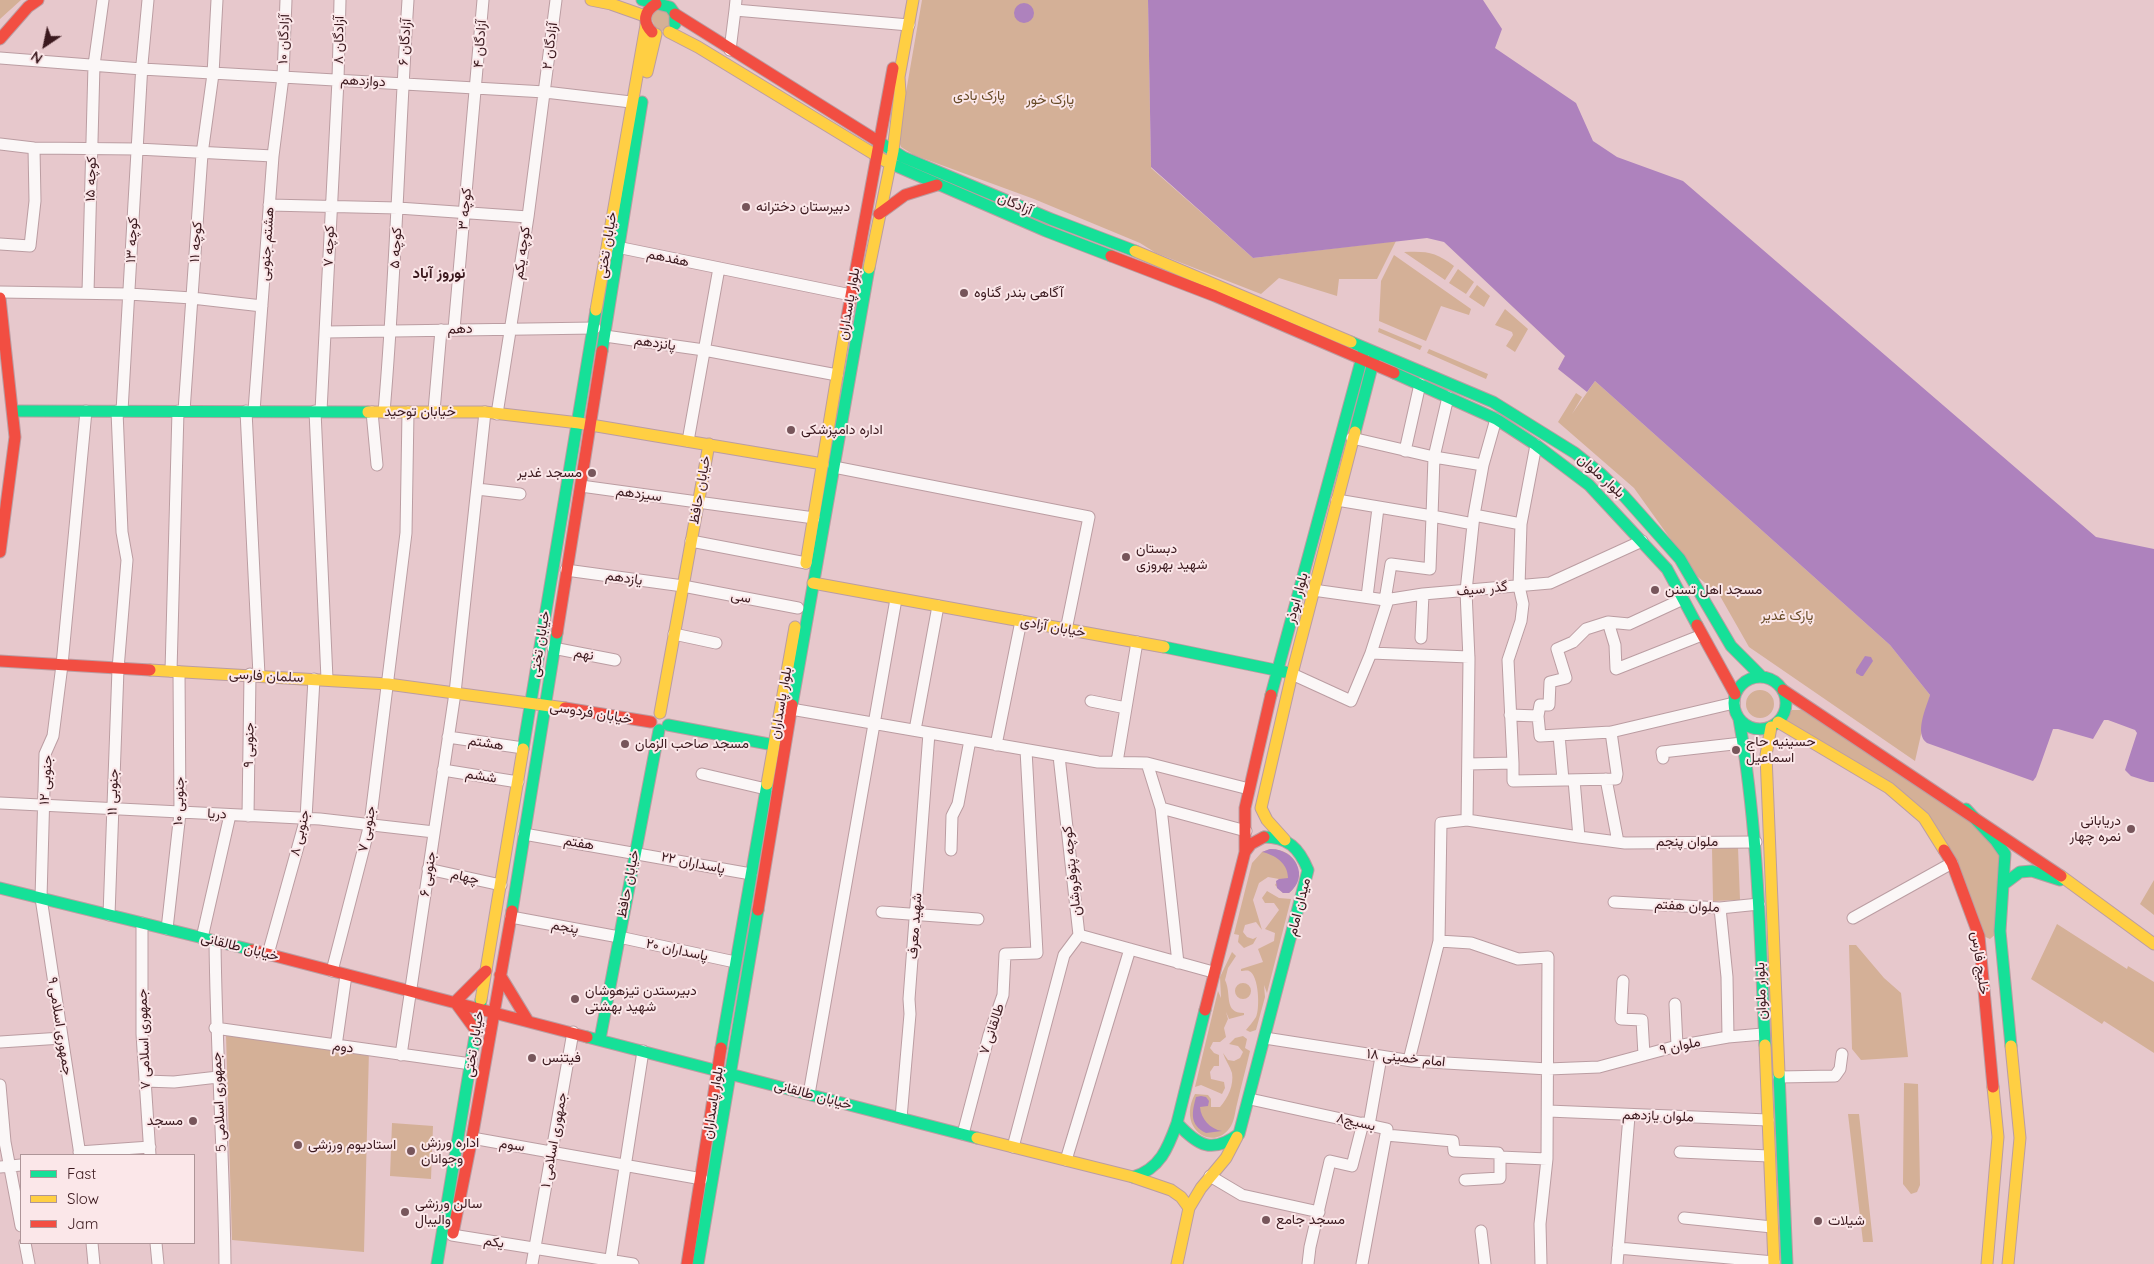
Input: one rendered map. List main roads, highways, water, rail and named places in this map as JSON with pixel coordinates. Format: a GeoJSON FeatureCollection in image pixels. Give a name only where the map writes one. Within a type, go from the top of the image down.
{"type":"FeatureCollection","features":[{"type":"Feature","properties":{"kind":"main road"},"geometry":{"type":"LineString","coordinates":[[0,38],[28,7],[38,0]]}},
{"type":"Feature","properties":{"kind":"main road"},"geometry":{"type":"LineString","coordinates":[[591,0],[612,4],[646,21],[656,34],[670,32],[675,24],[675,14],[670,6],[642,0]]}},
{"type":"Feature","properties":{"kind":"main road"},"geometry":{"type":"LineString","coordinates":[[904,0],[905,25]]}},
{"type":"Feature","properties":{"kind":"main road"},"geometry":{"type":"LineString","coordinates":[[905,25],[913,0]]}},
{"type":"Feature","properties":{"kind":"main road"},"geometry":{"type":"LineString","coordinates":[[646,21],[651,6],[656,4]]}},
{"type":"Feature","properties":{"kind":"main road","name":"آزادگان"},"geometry":{"type":"LineString","coordinates":[[675,14],[893,152],[1051,219],[1159,260],[1376,351]]}},
{"type":"Feature","properties":{"kind":"main road","name":"خیابان تختی"},"geometry":{"type":"LineString","coordinates":[[437,1264],[646,21]]}},
{"type":"Feature","properties":{"kind":"main road","name":"بلوار پاسداران"},"geometry":{"type":"LineString","coordinates":[[698,1264],[812,583],[838,375],[854,276],[878,143],[905,25]]}},
{"type":"Feature","properties":{"kind":"main road","name":"بلوار پاسداران"},"geometry":{"type":"LineString","coordinates":[[687,1264],[735,962],[814,518],[828,465],[868,278],[879,214],[891,164],[900,94],[899,77],[905,25]]}},
{"type":"Feature","properties":{"kind":"main road","name":"آزادگان"},"geometry":{"type":"LineString","coordinates":[[670,32],[715,57],[876,157],[936,185],[1046,231],[1215,296],[1373,364]]}},
{"type":"Feature","properties":{"kind":"main road","name":"خیابان تختی"},"geometry":{"type":"LineString","coordinates":[[447,1264],[472,1138],[511,917],[553,648],[591,425],[617,247],[646,74],[656,34]]}},
{"type":"Feature","properties":{"kind":"main road"},"geometry":{"type":"LineString","coordinates":[[879,214],[893,201],[907,193],[936,185]]}},
{"type":"Feature","properties":{"kind":"main road"},"geometry":{"type":"LineString","coordinates":[[854,276],[868,278]]}},
{"type":"Feature","properties":{"kind":"main road"},"geometry":{"type":"LineString","coordinates":[[0,298],[15,437],[0,552]]}},
{"type":"Feature","properties":{"kind":"main road","name":"بلوار ابوذر"},"geometry":{"type":"LineString","coordinates":[[1245,852],[1245,808],[1277,670],[1365,346]]}},
{"type":"Feature","properties":{"kind":"main road","name":"بلوار ابوذر"},"geometry":{"type":"LineString","coordinates":[[1261,808],[1292,674],[1376,351]]}},
{"type":"Feature","properties":{"kind":"main road","name":"بلوار ملوان"},"geometry":{"type":"LineString","coordinates":[[1376,351],[1493,402],[1575,453],[1600,473],[1639,512],[1680,559],[1732,646],[1762,677]]}},
{"type":"Feature","properties":{"kind":"main road","name":"بلوار ملوان"},"geometry":{"type":"LineString","coordinates":[[1373,364],[1496,419],[1536,445],[1589,485],[1667,569],[1734,698]]}},
{"type":"Feature","properties":{"kind":"main road","name":"خیابان توحید"},"geometry":{"type":"LineString","coordinates":[[13,411],[485,412],[591,425],[828,465]]}},
{"type":"Feature","properties":{"kind":"main road","name":"خیابان حافظ"},"geometry":{"type":"LineString","coordinates":[[600,1039],[659,726],[654,714],[660,713],[709,444]]}},
{"type":"Feature","properties":{"kind":"main road","name":"خیابان آزادی"},"geometry":{"type":"LineString","coordinates":[[812,583],[1137,642],[1292,674]]}},
{"type":"Feature","properties":{"kind":"main road","name":"سلمان فارسی"},"geometry":{"type":"LineString","coordinates":[[0,661],[118,669],[327,679],[388,684],[531,702]]}},
{"type":"Feature","properties":{"kind":"main road"},"geometry":{"type":"LineString","coordinates":[[1762,677],[1770,679],[1783,690],[1786,707],[1775,725],[1759,730],[1748,727],[1739,719],[1735,711],[1734,698],[1746,681],[1762,677]]}},
{"type":"Feature","properties":{"kind":"main road","name":"خلیج فارس"},"geometry":{"type":"LineString","coordinates":[[1783,690],[1966,809],[2081,889],[2154,944]]}},
{"type":"Feature","properties":{"kind":"main road","name":"خیابان فردوسی"},"geometry":{"type":"LineString","coordinates":[[531,702],[774,745]]}},
{"type":"Feature","properties":{"kind":"main road","name":"بلوار ملوان"},"geometry":{"type":"LineString","coordinates":[[1739,719],[1756,842],[1774,1263]]}},
{"type":"Feature","properties":{"kind":"main road","name":"بلوار ملوان"},"geometry":{"type":"LineString","coordinates":[[1775,725],[1766,755],[1786,1264]]}},
{"type":"Feature","properties":{"kind":"main road","name":"خلیج فارس"},"geometry":{"type":"LineString","coordinates":[[1775,725],[1889,788],[1924,818],[1952,863],[1979,936],[1998,1137],[1988,1262]]}},
{"type":"Feature","properties":{"kind":"main road"},"geometry":{"type":"LineString","coordinates":[[1245,808],[1253,814],[1261,808],[1267,820],[1285,840]]}},
{"type":"Feature","properties":{"kind":"main road","name":"خلیج فارس"},"geometry":{"type":"LineString","coordinates":[[1966,809],[1996,841],[2005,854],[2000,931],[2020,1138],[2009,1263]]}},
{"type":"Feature","properties":{"kind":"main road"},"geometry":{"type":"LineString","coordinates":[[1133,1177],[1150,1172],[1161,1161],[1177,1123],[1213,972],[1245,852],[1251,844],[1264,837],[1285,840]]}},
{"type":"Feature","properties":{"kind":"main road","name":"میدان امام"},"geometry":{"type":"LineString","coordinates":[[1189,1208],[1210,1176],[1226,1158],[1239,1134],[1250,1099],[1308,870],[1302,853],[1285,840]]}},
{"type":"Feature","properties":{"kind":"main road"},"geometry":{"type":"LineString","coordinates":[[2004,884],[2020,872],[2032,871],[2052,876],[2081,889]]}},
{"type":"Feature","properties":{"kind":"main road","name":"خیابان طالقانی"},"geometry":{"type":"LineString","coordinates":[[0,888],[528,1020],[718,1071],[1133,1177],[1171,1190],[1181,1197],[1189,1208]]}},
{"type":"Feature","properties":{"kind":"main road"},"geometry":{"type":"LineString","coordinates":[[744,910],[756,912]]}},
{"type":"Feature","properties":{"kind":"main road"},"geometry":{"type":"LineString","coordinates":[[477,1032],[455,1002],[486,971]]}},
{"type":"Feature","properties":{"kind":"main road"},"geometry":{"type":"LineString","coordinates":[[500,975],[528,1020]]}},
{"type":"Feature","properties":{"kind":"main road"},"geometry":{"type":"LineString","coordinates":[[1177,1123],[1189,1137],[1208,1147],[1222,1145],[1239,1134]]}},
{"type":"Feature","properties":{"kind":"main road"},"geometry":{"type":"LineString","coordinates":[[1769,1152],[1782,1148]]}},
{"type":"Feature","properties":{"kind":"main road"},"geometry":{"type":"LineString","coordinates":[[1177,1264],[1189,1208]]}},
{"type":"Feature","properties":{"kind":"main road"},"geometry":{"type":"LineString","coordinates":[[1988,1262],[2009,1263]]}},
{"type":"Feature","properties":{"kind":"place","name":"دبیرستان دخترانه"},"geometry":{"type":"Point","coordinates":[746,207]}},
{"type":"Feature","properties":{"kind":"place","name":"آگاهی بندر گناوه"},"geometry":{"type":"Point","coordinates":[964,293]}},
{"type":"Feature","properties":{"kind":"place","name":"اداره دامپزشکی"},"geometry":{"type":"Point","coordinates":[791,430]}},
{"type":"Feature","properties":{"kind":"place","name":"مسجد غدیر"},"geometry":{"type":"Point","coordinates":[592,473]}},
{"type":"Feature","properties":{"kind":"place","name":"دبستان شهید بهروزی"},"geometry":{"type":"Point","coordinates":[1126,557]}},
{"type":"Feature","properties":{"kind":"place","name":"مسجد اهل تسنن"},"geometry":{"type":"Point","coordinates":[1655,590]}},
{"type":"Feature","properties":{"kind":"place","name":"مسجد صاحب الزمان"},"geometry":{"type":"Point","coordinates":[625,744]}},
{"type":"Feature","properties":{"kind":"place","name":"حسینیه حاج اسماعیل"},"geometry":{"type":"Point","coordinates":[1736,750]}},
{"type":"Feature","properties":{"kind":"place","name":"دریابانی نمره چهار"},"geometry":{"type":"Point","coordinates":[2131,829]}},
{"type":"Feature","properties":{"kind":"place","name":"دبیرستدن تیزهوشان شهید بهشتی"},"geometry":{"type":"Point","coordinates":[575,999]}},
{"type":"Feature","properties":{"kind":"place","name":"فیتنس"},"geometry":{"type":"Point","coordinates":[532,1058]}},
{"type":"Feature","properties":{"kind":"place","name":"مسجد"},"geometry":{"type":"Point","coordinates":[193,1121]}},
{"type":"Feature","properties":{"kind":"place","name":"استادیوم ورزشی"},"geometry":{"type":"Point","coordinates":[298,1145]}},
{"type":"Feature","properties":{"kind":"place","name":"اداره ورزش وجوانان"},"geometry":{"type":"Point","coordinates":[411,1151]}},
{"type":"Feature","properties":{"kind":"place","name":"سالن ورزشی والیبال"},"geometry":{"type":"Point","coordinates":[405,1212]}},
{"type":"Feature","properties":{"kind":"place","name":"مسجد جامع"},"geometry":{"type":"Point","coordinates":[1266,1220]}},
{"type":"Feature","properties":{"kind":"place","name":"شیلات"},"geometry":{"type":"Point","coordinates":[1818,1221]}},
{"type":"Feature","properties":{"kind":"district","name":"نوروز آباد"},"geometry":{"type":"Point","coordinates":[439,273]}},
{"type":"Feature","properties":{"kind":"park label","name":"پارک بادی"},"geometry":{"type":"Point","coordinates":[979,96]}},
{"type":"Feature","properties":{"kind":"park label","name":"پارک خور"},"geometry":{"type":"Point","coordinates":[1050,100]}},
{"type":"Feature","properties":{"kind":"park label","name":"پارک غدیر"},"geometry":{"type":"Point","coordinates":[1787,616]}}]}
